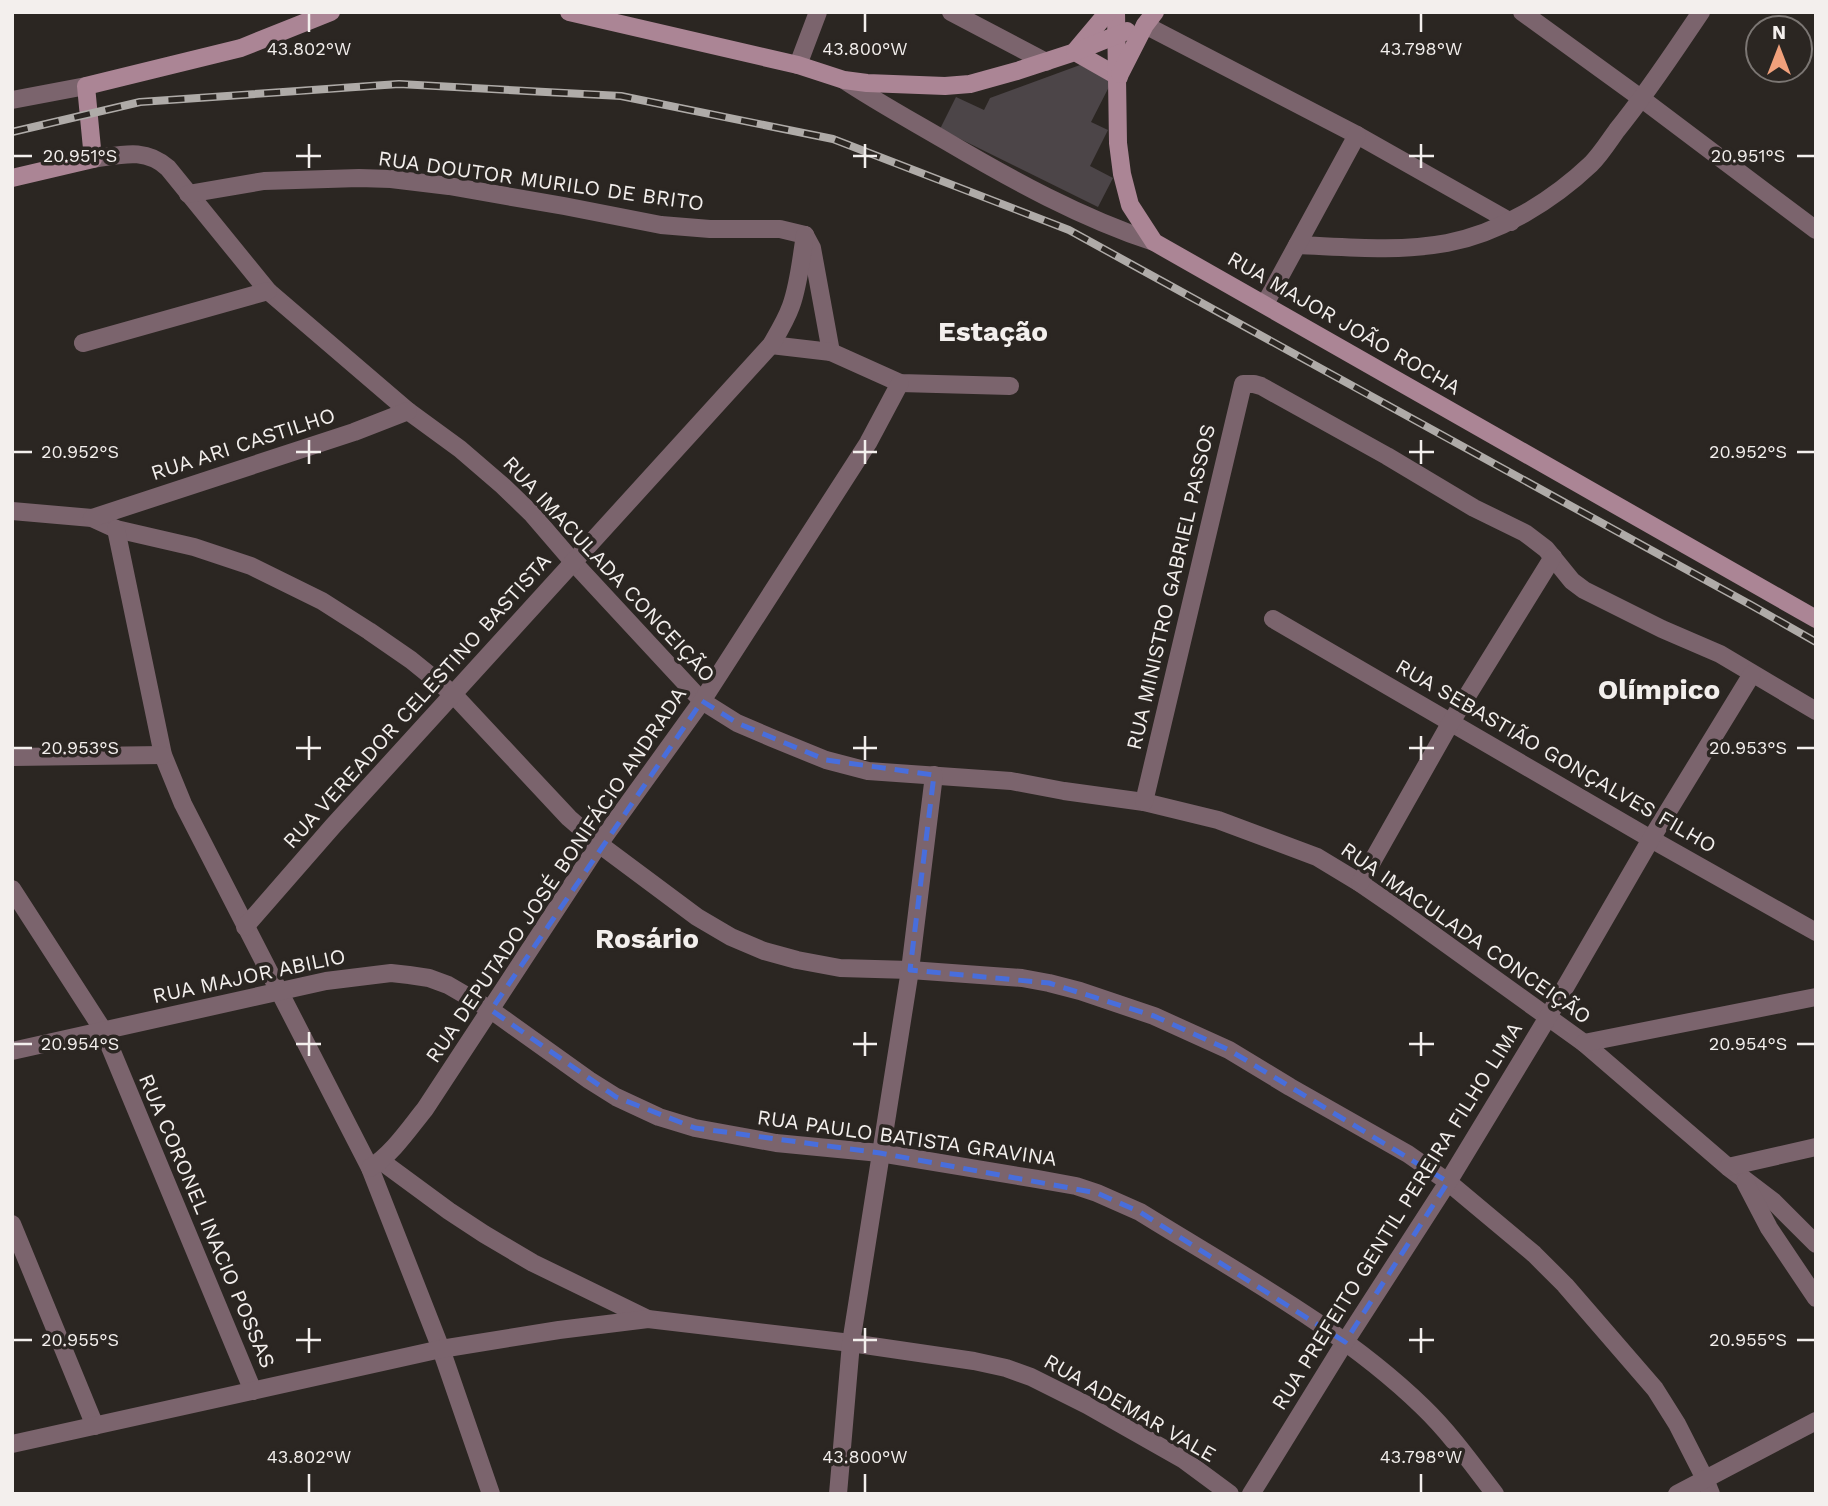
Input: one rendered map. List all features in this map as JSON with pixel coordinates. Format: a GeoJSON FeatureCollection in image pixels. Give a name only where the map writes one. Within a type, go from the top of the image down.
{"type":"FeatureCollection","features":[{"type":"Feature","properties":{"kind":"main road"},"geometry":{"type":"LineString","coordinates":[[12,178],[93,159],[86,86],[241,48],[331,12]]}},
{"type":"Feature","properties":{"kind":"main road","name":"RUA MAJOR JOÃO ROCHA"},"geometry":{"type":"LineString","coordinates":[[569,12],[798,65],[844,80],[922,86],[970,84],[1046,62],[1118,35],[1150,19]]}},
{"type":"Feature","properties":{"kind":"main road"},"geometry":{"type":"LineString","coordinates":[[1108,12],[1075,52],[1119,77]]}},
{"type":"Feature","properties":{"kind":"main road"},"geometry":{"type":"LineString","coordinates":[[1116,12],[1118,143],[1122,174],[1130,205],[1154,242]]}},
{"type":"Feature","properties":{"kind":"main road"},"geometry":{"type":"LineString","coordinates":[[1119,77],[1150,19]]}},
{"type":"Feature","properties":{"kind":"main road","name":"RUA MAJOR JOÃO ROCHA"},"geometry":{"type":"LineString","coordinates":[[1154,242],[1816,619]]}},
{"type":"Feature","properties":{"kind":"street"},"geometry":{"type":"LineString","coordinates":[[798,65],[818,12]]}},
{"type":"Feature","properties":{"kind":"street"},"geometry":{"type":"LineString","coordinates":[[951,12],[1046,62]]}},
{"type":"Feature","properties":{"kind":"street"},"geometry":{"type":"LineString","coordinates":[[1522,12],[1816,230]]}},
{"type":"Feature","properties":{"kind":"street"},"geometry":{"type":"LineString","coordinates":[[1297,245],[1363,248],[1424,246],[1467,239],[1511,222],[1541,203],[1592,162],[1642,99],[1701,12]]}},
{"type":"Feature","properties":{"kind":"street"},"geometry":{"type":"LineString","coordinates":[[1150,19],[1511,222]]}},
{"type":"Feature","properties":{"kind":"street","name":"RUA MAJOR JOÃO ROCHA"},"geometry":{"type":"LineString","coordinates":[[844,80],[990,167],[1122,232],[1154,242]]}},
{"type":"Feature","properties":{"kind":"street"},"geometry":{"type":"LineString","coordinates":[[12,100],[86,86]]}},
{"type":"Feature","properties":{"kind":"street"},"geometry":{"type":"LineString","coordinates":[[1265,304],[1357,135]]}},
{"type":"Feature","properties":{"kind":"street","name":"RUA IMACULADA CONCEIÇÃO"},"geometry":{"type":"LineString","coordinates":[[93,159],[141,154],[153,157],[168,168],[268,291],[408,411],[460,449],[503,486],[531,513],[573,563],[702,701],[737,723],[826,760],[868,771],[1011,781],[1144,802],[1218,820],[1317,857],[1360,883],[1584,1043],[1728,1167],[1774,1202],[1816,1244]]}},
{"type":"Feature","properties":{"kind":"street","name":"RUA DOUTOR MURILO DE BRITO"},"geometry":{"type":"LineString","coordinates":[[188,194],[264,181],[391,179],[552,203],[662,225],[710,229],[780,229],[805,235]]}},
{"type":"Feature","properties":{"kind":"street"},"geometry":{"type":"LineString","coordinates":[[805,235],[812,248],[831,352]]}},
{"type":"Feature","properties":{"kind":"street","name":"RUA VEREADOR CELESTINO BASTISTA"},"geometry":{"type":"LineString","coordinates":[[245,927],[333,826],[771,345],[792,304],[805,235]]}},
{"type":"Feature","properties":{"kind":"street"},"geometry":{"type":"LineString","coordinates":[[83,343],[268,291]]}},
{"type":"Feature","properties":{"kind":"street"},"geometry":{"type":"LineString","coordinates":[[771,345],[831,352],[900,383],[1010,386]]}},
{"type":"Feature","properties":{"kind":"street","name":"RUA DEPUTADO JOSÉ BONIFÁCIO ANDRADA"},"geometry":{"type":"LineString","coordinates":[[376,1164],[397,1144],[425,1109],[599,844],[702,701],[868,443],[900,383]]}},
{"type":"Feature","properties":{"kind":"street","name":"RUA MINISTRO GABRIEL PASSOS"},"geometry":{"type":"LineString","coordinates":[[1144,802],[1243,384],[1261,386],[1474,508],[1525,533],[1553,557]]}},
{"type":"Feature","properties":{"kind":"street","name":"RUA ARI CASTILHO"},"geometry":{"type":"LineString","coordinates":[[92,518],[354,432],[408,411]]}},
{"type":"Feature","properties":{"kind":"street"},"geometry":{"type":"LineString","coordinates":[[12,511],[92,518],[116,529],[194,547],[251,566],[322,601],[411,660],[453,694],[569,818],[599,844],[696,917],[731,937],[764,951],[840,968],[1022,978],[1049,983],[1154,1016],[1229,1050],[1408,1154],[1448,1182],[1546,1265],[1655,1389],[1708,1486]]}},
{"type":"Feature","properties":{"kind":"street"},"geometry":{"type":"LineString","coordinates":[[116,529],[163,755],[183,804],[278,991],[376,1164],[491,1494]]}},
{"type":"Feature","properties":{"kind":"street"},"geometry":{"type":"LineString","coordinates":[[1360,883],[1451,722],[1553,557],[1572,581],[1584,590],[1720,654],[1816,711]]}},
{"type":"Feature","properties":{"kind":"street","name":"RUA SEBASTIÃO GONÇALVES FILHO"},"geometry":{"type":"LineString","coordinates":[[1273,619],[1816,932]]}},
{"type":"Feature","properties":{"kind":"street","name":"RUA PREFEITO GENTIL PEREIRA FILHO LIMA"},"geometry":{"type":"LineString","coordinates":[[1251,1494],[1448,1182],[1752,674]]}},
{"type":"Feature","properties":{"kind":"street"},"geometry":{"type":"LineString","coordinates":[[12,757],[163,755]]}},
{"type":"Feature","properties":{"kind":"street"},"geometry":{"type":"LineString","coordinates":[[838,1494],[851,1343],[910,970],[934,775]]}},
{"type":"Feature","properties":{"kind":"street","name":"RUA CORONEL INACIO POSSAS"},"geometry":{"type":"LineString","coordinates":[[12,889],[103,1030],[253,1391]]}},
{"type":"Feature","properties":{"kind":"street","name":"RUA MAJOR ABILIO"},"geometry":{"type":"LineString","coordinates":[[12,1051],[278,991],[391,972],[429,978],[491,1010]]}},
{"type":"Feature","properties":{"kind":"street"},"geometry":{"type":"LineString","coordinates":[[1584,1043],[1816,998]]}},
{"type":"Feature","properties":{"kind":"street","name":"RUA PAULO BATISTA GRAVINA"},"geometry":{"type":"LineString","coordinates":[[491,1010],[589,1080],[616,1097],[659,1117],[695,1128],[776,1143],[880,1153],[1076,1186],[1140,1212],[1345,1342],[1423,1407],[1460,1447],[1495,1494]]}},
{"type":"Feature","properties":{"kind":"street"},"geometry":{"type":"LineString","coordinates":[[1728,1167],[1816,1147]]}},
{"type":"Feature","properties":{"kind":"street","name":"RUA ADEMAR VALE"},"geometry":{"type":"LineString","coordinates":[[376,1164],[534,1263],[648,1319],[851,1343],[1006,1368],[1031,1377],[1087,1405],[1184,1460],[1230,1494]]}},
{"type":"Feature","properties":{"kind":"street"},"geometry":{"type":"LineString","coordinates":[[1744,1179],[1769,1228],[1816,1298]]}},
{"type":"Feature","properties":{"kind":"street"},"geometry":{"type":"LineString","coordinates":[[12,1224],[95,1426]]}},
{"type":"Feature","properties":{"kind":"street"},"geometry":{"type":"LineString","coordinates":[[12,1444],[441,1349],[648,1319]]}},
{"type":"Feature","properties":{"kind":"street"},"geometry":{"type":"LineString","coordinates":[[1677,1494],[1708,1486],[1816,1421]]}},
{"type":"Feature","properties":{"kind":"highlighted area"},"geometry":{"type":"Polygon","coordinates":[[[702,701],[737,723],[826,760],[934,775],[910,970],[1049,983],[1154,1016],[1229,1050],[1448,1182],[1345,1342],[1140,1212],[1097,1193],[880,1153],[695,1128],[616,1097],[491,1010],[702,701]]]}},
{"type":"Feature","properties":{"kind":"building"},"geometry":{"type":"Polygon","coordinates":[[[1080,65],[1112,81],[1091,122],[1108,130],[1090,166],[1113,178],[1098,207],[940,129],[956,97],[984,110],[990,98],[1080,65]]]}},
{"type":"Feature","properties":{"kind":"railway"},"geometry":{"type":"LineString","coordinates":[[12,132],[140,102],[399,84],[621,96],[833,139],[1069,230],[1816,642]]}},
{"type":"Feature","properties":{"kind":"district","name":"Estação"},"geometry":{"type":"Point","coordinates":[993,331]}},
{"type":"Feature","properties":{"kind":"district","name":"Olímpico"},"geometry":{"type":"Point","coordinates":[1659,689]}},
{"type":"Feature","properties":{"kind":"district","name":"Rosário"},"geometry":{"type":"Point","coordinates":[647,938]}}]}
